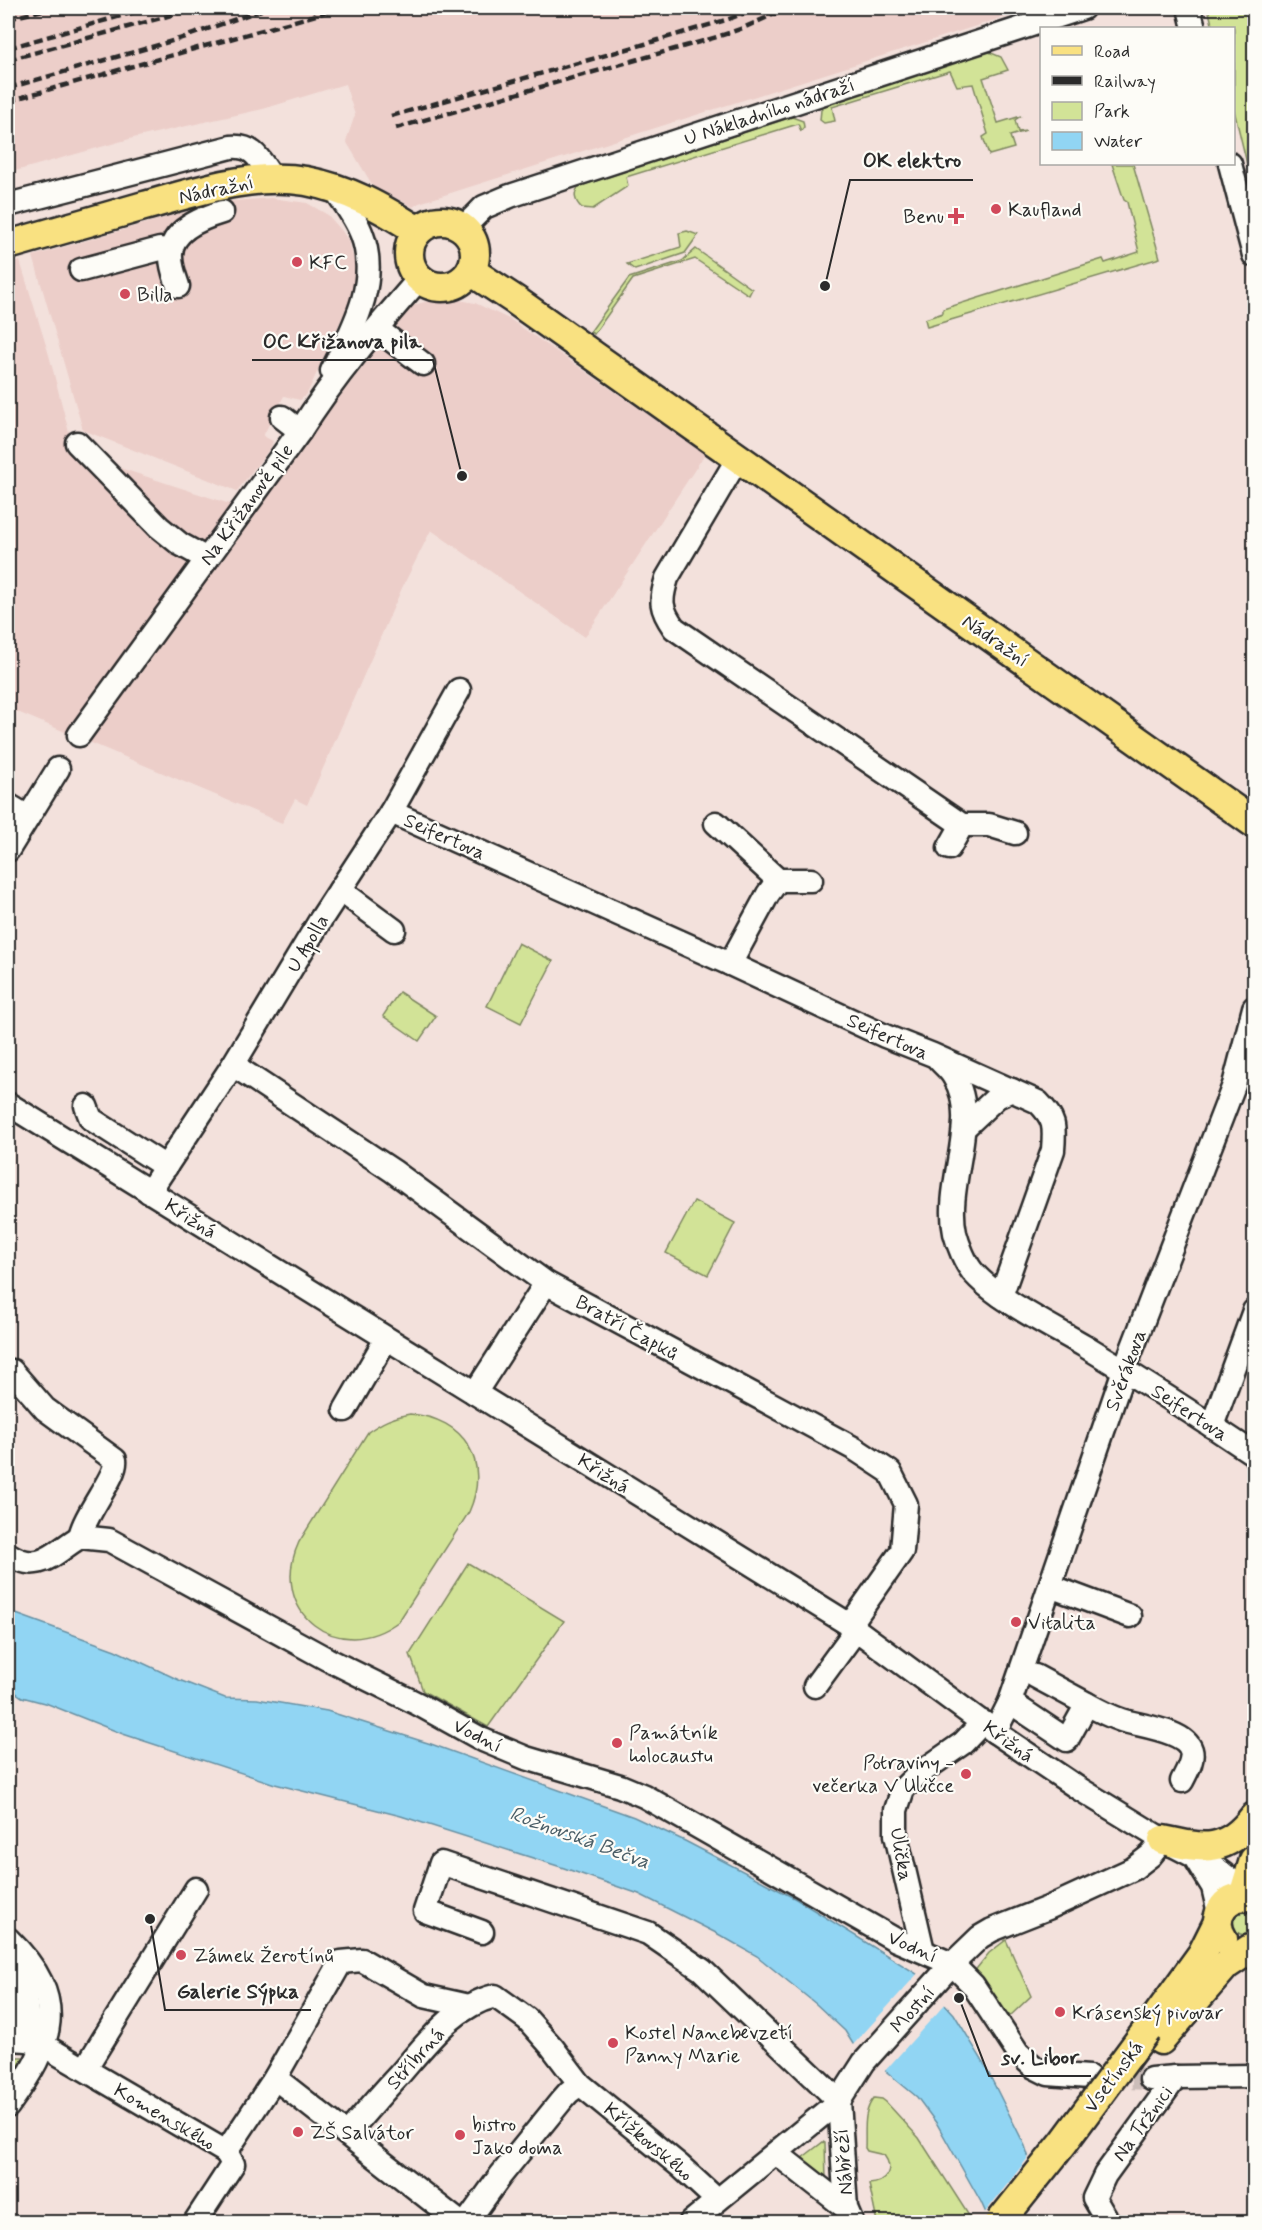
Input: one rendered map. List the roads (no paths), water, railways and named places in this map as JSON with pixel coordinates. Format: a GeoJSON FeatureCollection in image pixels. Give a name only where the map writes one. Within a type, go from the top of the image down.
{"type":"FeatureCollection","features":[{"type":"Feature","properties":{"kind":"main road","name":"Nádražní"},"geometry":{"type":"LineString","coordinates":[[8,245],[212,187],[273,178],[304,181],[334,188],[375,204],[418,231]]}},
{"type":"Feature","properties":{"kind":"main road"},"geometry":{"type":"LineString","coordinates":[[436,221],[450,222],[463,228],[471,237],[475,248],[475,260],[471,272],[462,281],[450,287],[430,286],[419,279],[412,271],[408,255],[412,240],[418,231],[436,221]]}},
{"type":"Feature","properties":{"kind":"main road","name":"Nádražní"},"geometry":{"type":"LineString","coordinates":[[471,272],[515,300],[1254,823]]}},
{"type":"Feature","properties":{"kind":"main road"},"geometry":{"type":"LineString","coordinates":[[1164,1840],[1190,1846],[1215,1847],[1235,1838],[1254,1817]]}},
{"type":"Feature","properties":{"kind":"main road"},"geometry":{"type":"LineString","coordinates":[[1252,1949],[1240,1950],[1230,1946],[1222,1939],[1218,1918],[1228,1901],[1247,1897],[1254,1860]]}},
{"type":"Feature","properties":{"kind":"main road","name":"Vsetínská"},"geometry":{"type":"LineString","coordinates":[[1018,2223],[1154,2035],[1202,1954],[1218,1918]]}},
{"type":"Feature","properties":{"kind":"main road","name":"Vsetínská"},"geometry":{"type":"LineString","coordinates":[[1000,2223],[1064,2142],[1154,2035],[1226,1965],[1252,1949]]}},
{"type":"Feature","properties":{"kind":"street","name":"U Nákladního nádraží"},"geometry":{"type":"LineString","coordinates":[[463,228],[484,207],[510,196],[1083,8]]}},
{"type":"Feature","properties":{"kind":"street"},"geometry":{"type":"LineString","coordinates":[[1189,8],[1194,27]]}},
{"type":"Feature","properties":{"kind":"street"},"geometry":{"type":"LineString","coordinates":[[8,205],[231,147],[245,146],[251,150],[273,178]]}},
{"type":"Feature","properties":{"kind":"street"},"geometry":{"type":"LineString","coordinates":[[1230,165],[1254,255]]}},
{"type":"Feature","properties":{"kind":"street"},"geometry":{"type":"LineString","coordinates":[[315,407],[359,313],[367,280],[368,258],[362,234],[334,188]]}},
{"type":"Feature","properties":{"kind":"street"},"geometry":{"type":"LineString","coordinates":[[177,286],[171,262],[171,251],[177,240],[192,224],[222,212]]}},
{"type":"Feature","properties":{"kind":"street"},"geometry":{"type":"LineString","coordinates":[[81,270],[160,249],[171,251]]}},
{"type":"Feature","properties":{"kind":"street","name":"Na Křižanově pile"},"geometry":{"type":"LineString","coordinates":[[79,735],[300,431],[315,407],[419,279]]}},
{"type":"Feature","properties":{"kind":"street"},"geometry":{"type":"LineString","coordinates":[[377,329],[423,364]]}},
{"type":"Feature","properties":{"kind":"street"},"geometry":{"type":"LineString","coordinates":[[282,417],[300,431]]}},
{"type":"Feature","properties":{"kind":"street"},"geometry":{"type":"LineString","coordinates":[[77,443],[159,527],[180,544],[207,559]]}},
{"type":"Feature","properties":{"kind":"street"},"geometry":{"type":"LineString","coordinates":[[738,458],[667,578],[660,599],[664,614],[674,628],[962,825],[988,825],[1015,833]]}},
{"type":"Feature","properties":{"kind":"street","name":"U Apolla"},"geometry":{"type":"LineString","coordinates":[[149,1192],[233,1065],[340,890],[391,812],[459,690]]}},
{"type":"Feature","properties":{"kind":"street"},"geometry":{"type":"LineString","coordinates":[[8,850],[58,769]]}},
{"type":"Feature","properties":{"kind":"street"},"geometry":{"type":"LineString","coordinates":[[8,805],[28,817]]}},
{"type":"Feature","properties":{"kind":"street","name":"Seifertova"},"geometry":{"type":"LineString","coordinates":[[391,812],[885,1036],[933,1055],[955,1077],[965,1106],[953,1209],[955,1234],[972,1271],[1001,1296],[1124,1370],[1254,1454]]}},
{"type":"Feature","properties":{"kind":"street"},"geometry":{"type":"LineString","coordinates":[[716,824],[778,880],[811,880]]}},
{"type":"Feature","properties":{"kind":"street"},"geometry":{"type":"LineString","coordinates":[[949,848],[962,825]]}},
{"type":"Feature","properties":{"kind":"street"},"geometry":{"type":"LineString","coordinates":[[730,964],[778,880]]}},
{"type":"Feature","properties":{"kind":"street"},"geometry":{"type":"LineString","coordinates":[[340,890],[394,930]]}},
{"type":"Feature","properties":{"kind":"street","name":"Svěrákova"},"geometry":{"type":"LineString","coordinates":[[989,1727],[1010,1702],[1124,1370],[1234,1085],[1254,1008]]}},
{"type":"Feature","properties":{"kind":"street"},"geometry":{"type":"LineString","coordinates":[[933,1055],[1038,1102],[1048,1112],[1055,1126],[1053,1150],[1001,1296]]}},
{"type":"Feature","properties":{"kind":"street","name":"Bratří Čapků"},"geometry":{"type":"LineString","coordinates":[[233,1065],[393,1171],[546,1283],[855,1449],[890,1472],[906,1504],[902,1551],[815,1686]]}},
{"type":"Feature","properties":{"kind":"street"},"geometry":{"type":"LineString","coordinates":[[964,1128],[997,1097],[1012,1090]]}},
{"type":"Feature","properties":{"kind":"street","name":"Křižná"},"geometry":{"type":"LineString","coordinates":[[8,1104],[853,1627],[989,1727],[1078,1788],[1164,1840],[1206,1861],[1229,1878],[1247,1897]]}},
{"type":"Feature","properties":{"kind":"street"},"geometry":{"type":"LineString","coordinates":[[86,1106],[91,1119],[166,1167]]}},
{"type":"Feature","properties":{"kind":"street"},"geometry":{"type":"LineString","coordinates":[[475,1393],[546,1283]]}},
{"type":"Feature","properties":{"kind":"street"},"geometry":{"type":"LineString","coordinates":[[1212,1426],[1254,1311]]}},
{"type":"Feature","properties":{"kind":"street"},"geometry":{"type":"LineString","coordinates":[[345,1410],[387,1339]]}},
{"type":"Feature","properties":{"kind":"street"},"geometry":{"type":"LineString","coordinates":[[8,1554],[23,1561],[45,1561],[80,1537],[87,1516],[114,1471],[115,1460],[45,1409],[12,1371]]}},
{"type":"Feature","properties":{"kind":"street","name":"Vodní"},"geometry":{"type":"LineString","coordinates":[[80,1537],[101,1537],[120,1544],[327,1659],[418,1704],[483,1740],[526,1758],[620,1786],[644,1796],[896,1940],[952,1964]]}},
{"type":"Feature","properties":{"kind":"street"},"geometry":{"type":"LineString","coordinates":[[1050,1586],[1130,1616]]}},
{"type":"Feature","properties":{"kind":"street"},"geometry":{"type":"LineString","coordinates":[[1035,1676],[1112,1717],[1184,1739],[1192,1755],[1182,1780]]}},
{"type":"Feature","properties":{"kind":"street"},"geometry":{"type":"LineString","coordinates":[[1010,1702],[1067,1740],[1087,1704]]}},
{"type":"Feature","properties":{"kind":"street","name":"Ulička"},"geometry":{"type":"LineString","coordinates":[[923,1951],[898,1846],[896,1810],[903,1789],[917,1775],[989,1727]]}},
{"type":"Feature","properties":{"kind":"street","name":"Mostní"},"geometry":{"type":"LineString","coordinates":[[691,2223],[839,2101],[864,2062],[952,1964],[975,1942],[992,1930],[1048,1908],[1133,1869],[1151,1855],[1164,1840]]}},
{"type":"Feature","properties":{"kind":"street"},"geometry":{"type":"LineString","coordinates":[[1192,1854],[1213,1887],[1218,1918]]}},
{"type":"Feature","properties":{"kind":"street"},"geometry":{"type":"LineString","coordinates":[[482,1932],[425,1911],[441,1863],[648,1933],[702,1970],[839,2101]]}},
{"type":"Feature","properties":{"kind":"street"},"geometry":{"type":"LineString","coordinates":[[85,2069],[196,1889]]}},
{"type":"Feature","properties":{"kind":"street"},"geometry":{"type":"LineString","coordinates":[[8,1939],[25,1958],[46,1998],[48,2033],[23,2041]]}},
{"type":"Feature","properties":{"kind":"street","name":"Komenského"},"geometry":{"type":"LineString","coordinates":[[23,2041],[85,2069],[226,2152],[275,2078],[341,1962],[362,1960],[424,1996]]}},
{"type":"Feature","properties":{"kind":"street"},"geometry":{"type":"LineString","coordinates":[[952,1964],[973,1985],[1018,2053],[1034,2067],[1048,2074],[1089,2076]]}},
{"type":"Feature","properties":{"kind":"street"},"geometry":{"type":"LineString","coordinates":[[8,1968],[28,2007],[23,2041]]}},
{"type":"Feature","properties":{"kind":"street"},"geometry":{"type":"LineString","coordinates":[[424,1996],[469,2006]]}},
{"type":"Feature","properties":{"kind":"street"},"geometry":{"type":"LineString","coordinates":[[424,1996],[439,2029]]}},
{"type":"Feature","properties":{"kind":"street","name":"Stříbrná"},"geometry":{"type":"LineString","coordinates":[[347,2134],[439,2029],[469,2006],[495,1996]]}},
{"type":"Feature","properties":{"kind":"street","name":"Křížkovského"},"geometry":{"type":"LineString","coordinates":[[495,1996],[527,2019],[580,2084],[680,2166],[717,2200]]}},
{"type":"Feature","properties":{"kind":"street"},"geometry":{"type":"LineString","coordinates":[[8,2006],[23,2041],[37,2061],[8,2106]]}},
{"type":"Feature","properties":{"kind":"street","name":"Na Tržnici"},"geometry":{"type":"LineString","coordinates":[[1108,2223],[1094,2198],[1105,2175],[1176,2077],[1254,2076]]}},
{"type":"Feature","properties":{"kind":"street"},"geometry":{"type":"LineString","coordinates":[[1151,2079],[1176,2077]]}},
{"type":"Feature","properties":{"kind":"street"},"geometry":{"type":"LineString","coordinates":[[275,2078],[459,2223]]}},
{"type":"Feature","properties":{"kind":"street"},"geometry":{"type":"LineString","coordinates":[[467,2223],[561,2101],[580,2084]]}},
{"type":"Feature","properties":{"kind":"street","name":"Nábřeží"},"geometry":{"type":"LineString","coordinates":[[839,2101],[849,2215]]}},
{"type":"Feature","properties":{"kind":"street"},"geometry":{"type":"LineString","coordinates":[[195,2223],[233,2164],[226,2152]]}},
{"type":"Feature","properties":{"kind":"street"},"geometry":{"type":"LineString","coordinates":[[776,2153],[849,2215]]}},
{"type":"Feature","properties":{"kind":"water","name":"Rožnovská Bečva"},"geometry":{"type":"Polygon","coordinates":[[[8,1611],[115,1650],[179,1680],[225,1698],[257,1699],[327,1711],[431,1744],[634,1817],[796,1899],[917,1974],[954,2014],[982,2060],[1025,2146],[1050,2222],[990,2222],[937,2124],[917,2097],[853,2044],[845,2031],[816,2004],[757,1956],[639,1894],[401,1816],[275,1784],[123,1734],[48,1704],[22,1697],[8,1687],[8,1611]]]}},
{"type":"Feature","properties":{"kind":"tunnel"},"geometry":{"type":"LineString","coordinates":[[1099,2077],[1151,2079]]}},
{"type":"Feature","properties":{"kind":"railway"},"geometry":{"type":"LineString","coordinates":[[8,19],[51,8]]}},
{"type":"Feature","properties":{"kind":"railway"},"geometry":{"type":"LineString","coordinates":[[8,48],[149,8]]}},
{"type":"Feature","properties":{"kind":"railway"},"geometry":{"type":"LineString","coordinates":[[8,60],[197,8]]}},
{"type":"Feature","properties":{"kind":"railway"},"geometry":{"type":"LineString","coordinates":[[8,88],[179,39],[267,8]]}},
{"type":"Feature","properties":{"kind":"railway"},"geometry":{"type":"LineString","coordinates":[[8,101],[341,8]]}},
{"type":"Feature","properties":{"kind":"railway"},"geometry":{"type":"LineString","coordinates":[[391,116],[645,44],[729,19],[757,8]]}},
{"type":"Feature","properties":{"kind":"railway"},"geometry":{"type":"LineString","coordinates":[[396,128],[717,37],[788,8]]}},
{"type":"Feature","properties":{"kind":"place","name":"Kaufland"},"geometry":{"type":"Point","coordinates":[996,209]}},
{"type":"Feature","properties":{"kind":"place","name":"Benu"},"geometry":{"type":"Point","coordinates":[956,216]}},
{"type":"Feature","properties":{"kind":"place","name":"KFC"},"geometry":{"type":"Point","coordinates":[297,262]}},
{"type":"Feature","properties":{"kind":"place","name":"OK elektro"},"geometry":{"type":"Point","coordinates":[825,286]}},
{"type":"Feature","properties":{"kind":"place","name":"Billa"},"geometry":{"type":"Point","coordinates":[125,294]}},
{"type":"Feature","properties":{"kind":"place","name":"OC Křižanova pila"},"geometry":{"type":"Point","coordinates":[462,476]}},
{"type":"Feature","properties":{"kind":"place","name":"Vitalita"},"geometry":{"type":"Point","coordinates":[1016,1622]}},
{"type":"Feature","properties":{"kind":"place","name":"Památník holocaustu"},"geometry":{"type":"Point","coordinates":[617,1743]}},
{"type":"Feature","properties":{"kind":"place","name":"Potraviny - večerka V Uličce"},"geometry":{"type":"Point","coordinates":[966,1774]}},
{"type":"Feature","properties":{"kind":"place","name":"Galerie Sýpka"},"geometry":{"type":"Point","coordinates":[150,1919]}},
{"type":"Feature","properties":{"kind":"place","name":"Zámek Žerotínů"},"geometry":{"type":"Point","coordinates":[181,1955]}},
{"type":"Feature","properties":{"kind":"place","name":"sv. Libor"},"geometry":{"type":"Point","coordinates":[959,1998]}},
{"type":"Feature","properties":{"kind":"place","name":"Krásenský pivovar"},"geometry":{"type":"Point","coordinates":[1060,2012]}},
{"type":"Feature","properties":{"kind":"place","name":"Kostel Nanebevzetí Panny Marie"},"geometry":{"type":"Point","coordinates":[613,2043]}},
{"type":"Feature","properties":{"kind":"place","name":"ZŠ Salvátor"},"geometry":{"type":"Point","coordinates":[298,2132]}},
{"type":"Feature","properties":{"kind":"place","name":"bistro Jako doma"},"geometry":{"type":"Point","coordinates":[460,2135]}}]}
